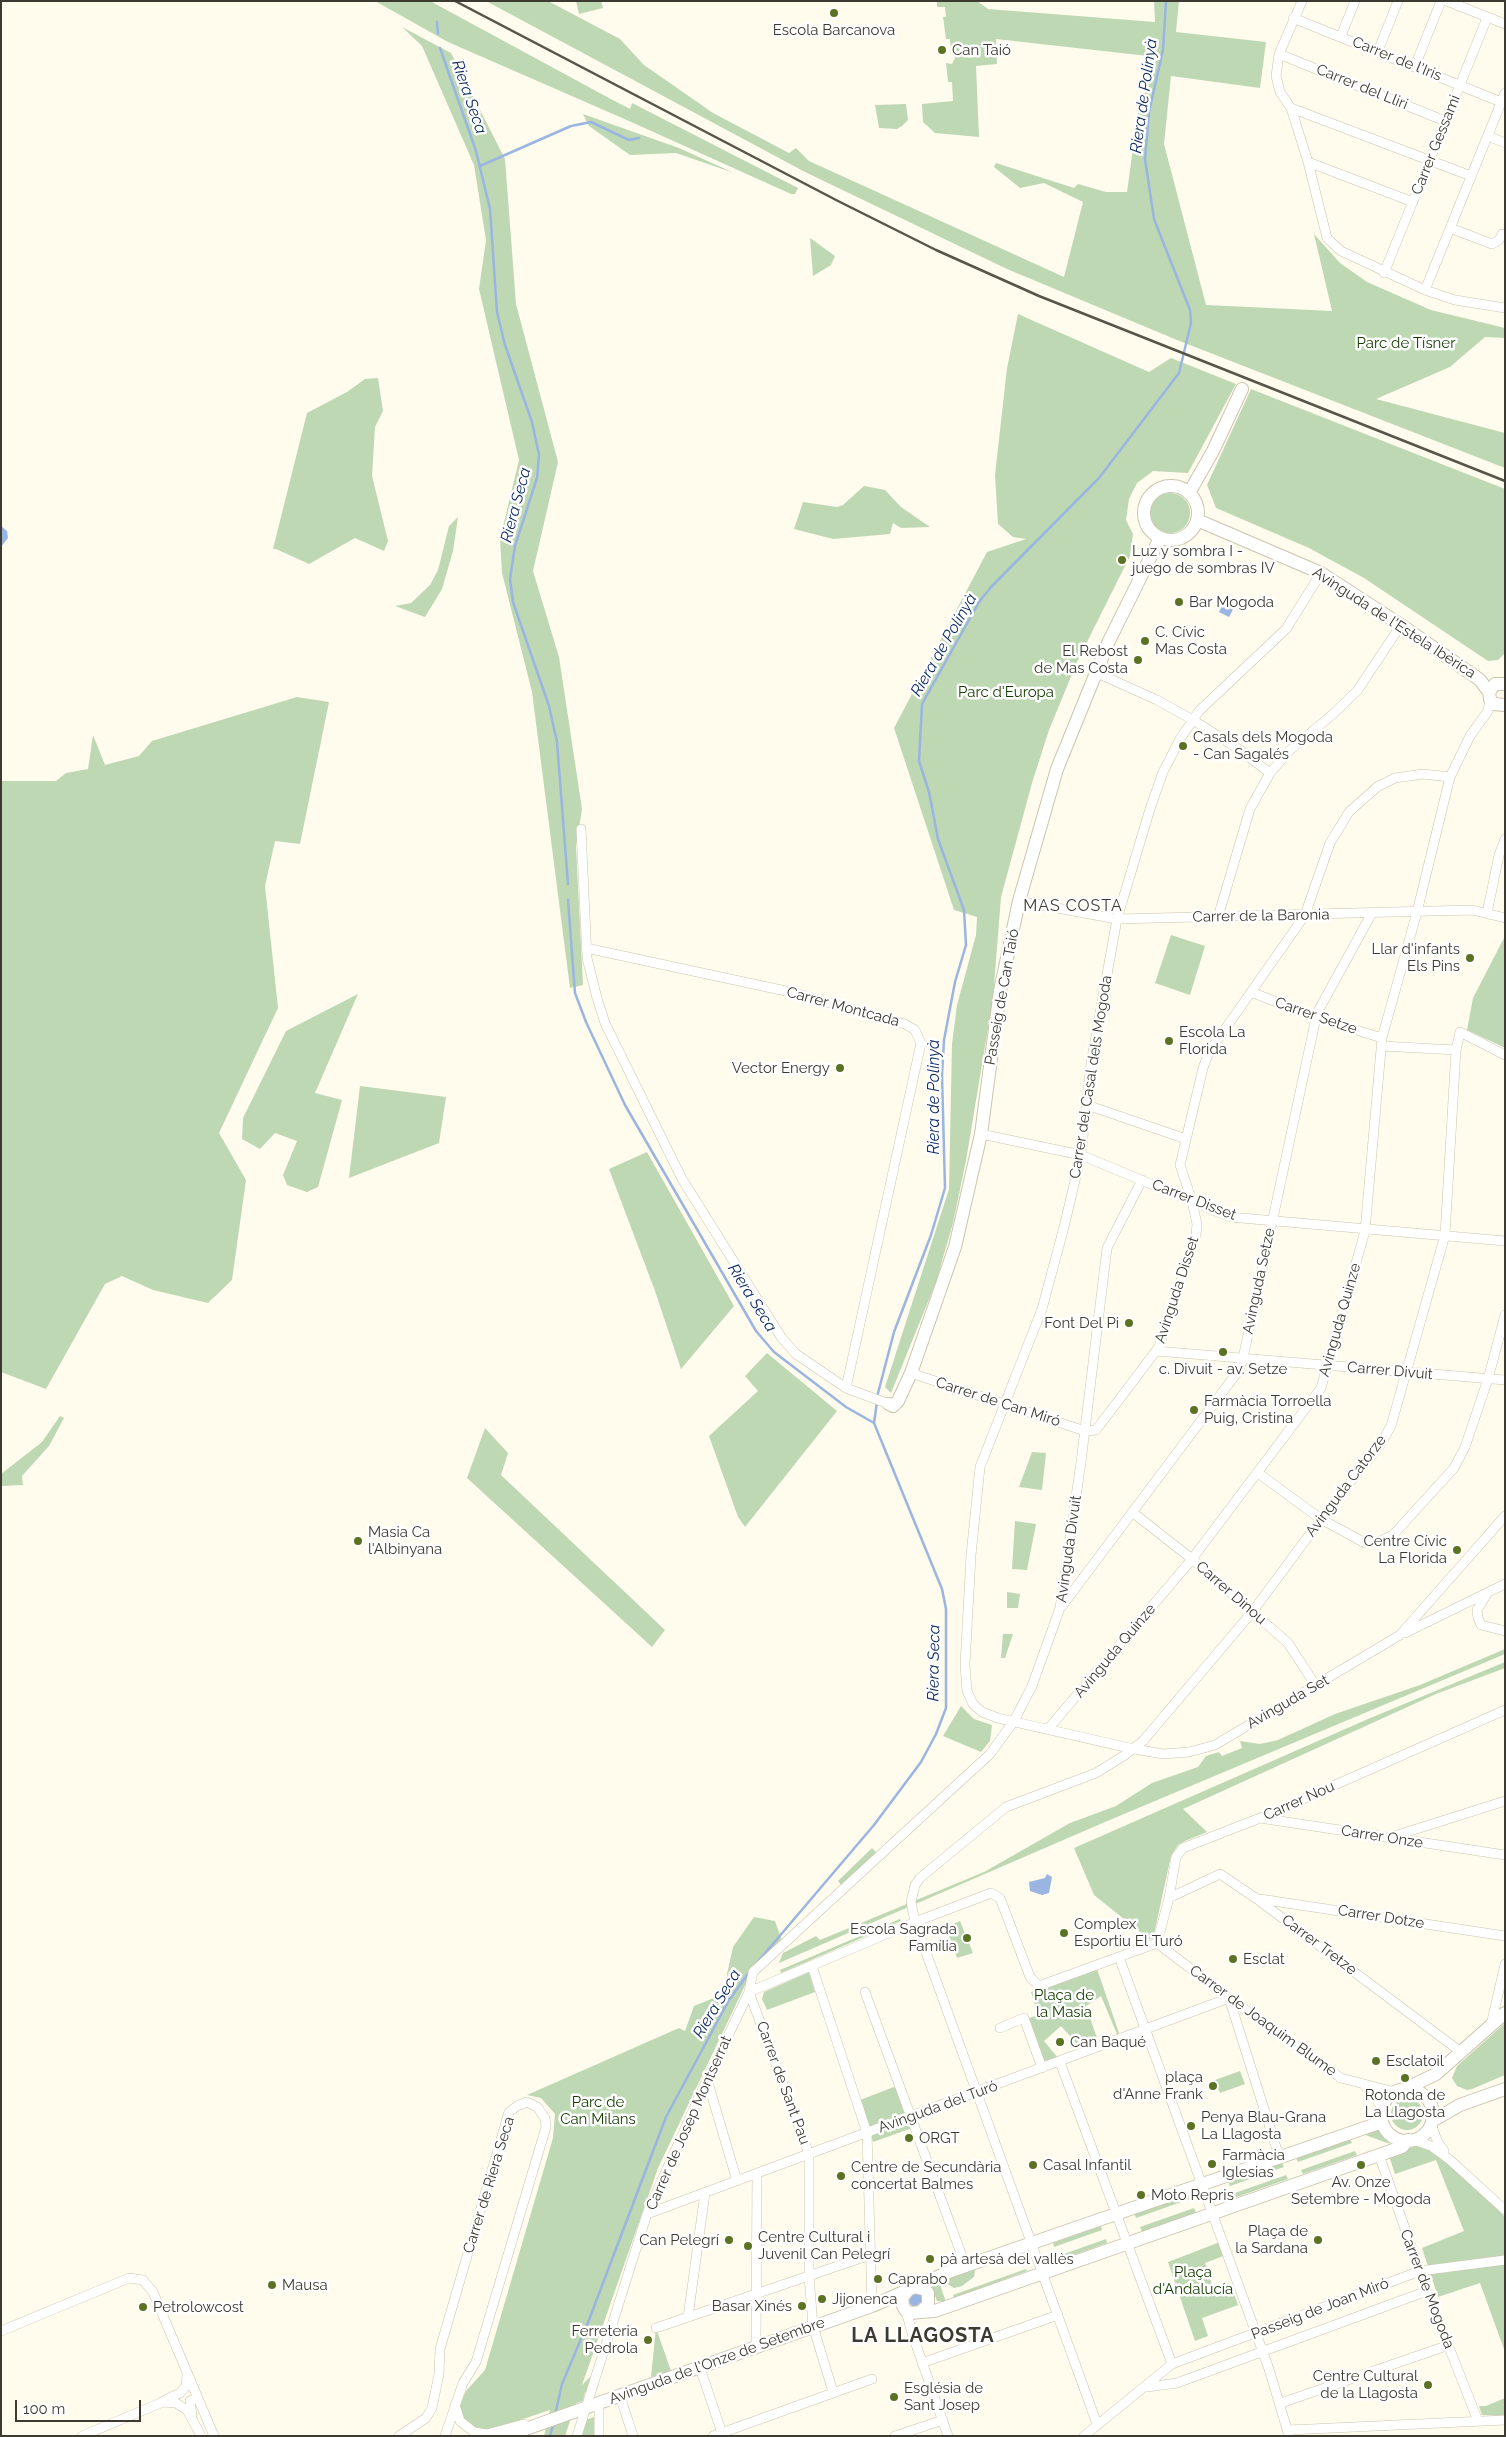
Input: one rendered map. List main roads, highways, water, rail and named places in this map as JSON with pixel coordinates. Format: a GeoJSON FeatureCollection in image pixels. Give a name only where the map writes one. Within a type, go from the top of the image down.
{"type":"FeatureCollection","features":[{"type":"Feature","properties":{"kind":"main road"},"geometry":{"type":"LineString","coordinates":[[1189,493],[1213,451],[1242,389]]}},
{"type":"Feature","properties":{"kind":"main road"},"geometry":{"type":"LineString","coordinates":[[1166,486],[1181,488],[1189,493],[1195,501],[1198,510],[1197,520],[1194,527],[1185,536],[1176,539],[1160,538],[1147,526],[1144,514],[1146,502],[1153,492],[1166,486]]}},
{"type":"Feature","properties":{"kind":"main road","name":"Avinguda de l'Estela Ibèrica"},"geometry":{"type":"LineString","coordinates":[[1197,520],[1321,573],[1402,625],[1480,680],[1497,703]]}},
{"type":"Feature","properties":{"kind":"main road","name":"Passeig de Can Taió"},"geometry":{"type":"LineString","coordinates":[[890,1404],[893,1406],[898,1401],[911,1373],[955,1247],[980,1134],[1000,991],[1018,901],[1057,769],[1109,641],[1160,538]]}},
{"type":"Feature","properties":{"kind":"main road","name":"Avinguda de l'Estela Ibèrica"},"geometry":{"type":"LineString","coordinates":[[1480,680],[1502,682]]}},
{"type":"Feature","properties":{"kind":"main road"},"geometry":{"type":"LineString","coordinates":[[1497,703],[1492,686],[1502,682]]}},
{"type":"Feature","properties":{"kind":"main road"},"geometry":{"type":"LineString","coordinates":[[1410,2140],[1392,2136],[1382,2122],[1382,2109],[1386,2099],[1400,2090],[1436,2074],[1505,2013]]}},
{"type":"Feature","properties":{"kind":"main road"},"geometry":{"type":"LineString","coordinates":[[1431,2123],[1430,2086],[1436,2074]]}},
{"type":"Feature","properties":{"kind":"main road"},"geometry":{"type":"LineString","coordinates":[[920,2312],[928,2305],[928,2293],[924,2289],[911,2288],[902,2298],[904,2308],[911,2313],[935,2311],[1379,2155],[1423,2135],[1431,2123],[1460,2105],[1505,2089]]}},
{"type":"Feature","properties":{"kind":"main road"},"geometry":{"type":"LineString","coordinates":[[1400,2090],[1418,2092],[1429,2101],[1460,2105]]}},
{"type":"Feature","properties":{"kind":"main road","name":"Avinguda de l'Onze de Setembre"},"geometry":{"type":"LineString","coordinates":[[874,2306],[911,2288],[966,2267],[1382,2122]]}},
{"type":"Feature","properties":{"kind":"main road","name":"Avinguda de l'Onze de Setembre"},"geometry":{"type":"LineString","coordinates":[[506,2436],[874,2306],[884,2303],[904,2308]]}},
{"type":"Feature","properties":{"kind":"water"},"geometry":{"type":"Polygon","coordinates":[[[1,526],[7,531],[8,538],[1,547],[1,526]]]}},
{"type":"Feature","properties":{"kind":"water"},"geometry":{"type":"Polygon","coordinates":[[[1227,595],[1238,600],[1229,617],[1219,612],[1227,595]]]}},
{"type":"Feature","properties":{"kind":"water"},"geometry":{"type":"Polygon","coordinates":[[[1047,1874],[1052,1877],[1049,1893],[1042,1895],[1030,1891],[1029,1882],[1045,1878],[1047,1874]]]}},
{"type":"Feature","properties":{"kind":"water"},"geometry":{"type":"Polygon","coordinates":[[[916,2293],[921,2295],[923,2300],[921,2305],[916,2307],[911,2305],[909,2300],[911,2295],[916,2293]]]}},
{"type":"Feature","properties":{"kind":"waterway","name":"Riera de Polinyà"},"geometry":{"type":"LineString","coordinates":[[877,1397],[894,1332],[931,1235],[945,1188],[942,1075],[944,1040],[955,982],[966,945],[964,910],[938,839],[929,792],[919,761],[922,704],[979,602],[991,587],[1099,478],[1179,373],[1191,323],[1190,310],[1154,219],[1145,159],[1149,112],[1163,50],[1166,1]]}},
{"type":"Feature","properties":{"kind":"waterway","name":"Riera Seca"},"geometry":{"type":"LineString","coordinates":[[437,22],[438,34]]}},
{"type":"Feature","properties":{"kind":"waterway","name":"Riera Seca"},"geometry":{"type":"LineString","coordinates":[[440,48],[476,151],[490,209],[497,312],[505,345],[532,422],[539,455],[537,478],[515,546],[510,579],[513,602],[549,706],[557,742],[568,884]]}},
{"type":"Feature","properties":{"kind":"waterway"},"geometry":{"type":"LineString","coordinates":[[480,166],[571,126],[591,122],[629,140],[639,138]]}},
{"type":"Feature","properties":{"kind":"waterway","name":"Riera Seca"},"geometry":{"type":"LineString","coordinates":[[568,900],[575,993],[586,1022],[625,1105],[756,1331],[774,1352],[846,1407],[874,1423],[942,1589],[946,1609],[946,1708],[936,1734],[921,1762],[874,1825],[755,1965]]}},
{"type":"Feature","properties":{"kind":"waterway","name":"Riera de Polinyà"},"geometry":{"type":"LineString","coordinates":[[874,1423],[877,1402]]}},
{"type":"Feature","properties":{"kind":"waterway","name":"Riera Seca"},"geometry":{"type":"LineString","coordinates":[[555,2415],[562,2384],[589,2320],[666,2117],[729,2000],[750,1971]]}},
{"type":"Feature","properties":{"kind":"waterway","name":"Riera Seca"},"geometry":{"type":"LineString","coordinates":[[550,2436],[553,2425]]}},
{"type":"Feature","properties":{"kind":"railway"},"geometry":{"type":"LineString","coordinates":[[455,1],[838,201],[936,250],[1039,296],[1505,481]]}},
{"type":"Feature","properties":{"kind":"place","name":"Escola Barcanova"},"geometry":{"type":"Point","coordinates":[834,13]}},
{"type":"Feature","properties":{"kind":"place","name":"Can Taió"},"geometry":{"type":"Point","coordinates":[942,50]}},
{"type":"Feature","properties":{"kind":"place","name":"Luz y sombra I - juego de sombras IV"},"geometry":{"type":"Point","coordinates":[1122,560]}},
{"type":"Feature","properties":{"kind":"place","name":"Bar Mogoda"},"geometry":{"type":"Point","coordinates":[1179,602]}},
{"type":"Feature","properties":{"kind":"place","name":"C. Cívic Mas Costa"},"geometry":{"type":"Point","coordinates":[1145,641]}},
{"type":"Feature","properties":{"kind":"place","name":"El Rebost de Mas Costa"},"geometry":{"type":"Point","coordinates":[1138,660]}},
{"type":"Feature","properties":{"kind":"place","name":"Casals dels Mogoda - Can Sagalés"},"geometry":{"type":"Point","coordinates":[1183,746]}},
{"type":"Feature","properties":{"kind":"place","name":"Llar d'infants Els Pins"},"geometry":{"type":"Point","coordinates":[1470,958]}},
{"type":"Feature","properties":{"kind":"place","name":"Escola La Florida"},"geometry":{"type":"Point","coordinates":[1169,1041]}},
{"type":"Feature","properties":{"kind":"place","name":"Vector Energy"},"geometry":{"type":"Point","coordinates":[840,1068]}},
{"type":"Feature","properties":{"kind":"place","name":"Font Del Pi"},"geometry":{"type":"Point","coordinates":[1129,1323]}},
{"type":"Feature","properties":{"kind":"place","name":"c. Divuit - av. Setze"},"geometry":{"type":"Point","coordinates":[1223,1352]}},
{"type":"Feature","properties":{"kind":"place","name":"Farmàcia Torroella Puig, Cristina"},"geometry":{"type":"Point","coordinates":[1194,1410]}},
{"type":"Feature","properties":{"kind":"place","name":"Masia Ca l'Albinyana"},"geometry":{"type":"Point","coordinates":[358,1541]}},
{"type":"Feature","properties":{"kind":"place","name":"Centre Cívic La Florida"},"geometry":{"type":"Point","coordinates":[1457,1550]}},
{"type":"Feature","properties":{"kind":"place","name":"Complex Esportiu El Turó"},"geometry":{"type":"Point","coordinates":[1064,1933]}},
{"type":"Feature","properties":{"kind":"place","name":"Escola Sagrada Família"},"geometry":{"type":"Point","coordinates":[967,1938]}},
{"type":"Feature","properties":{"kind":"place","name":"Esclat"},"geometry":{"type":"Point","coordinates":[1233,1959]}},
{"type":"Feature","properties":{"kind":"place","name":"Can Baqué"},"geometry":{"type":"Point","coordinates":[1060,2042]}},
{"type":"Feature","properties":{"kind":"place","name":"Esclatoil"},"geometry":{"type":"Point","coordinates":[1376,2061]}},
{"type":"Feature","properties":{"kind":"place","name":"Rotonda de La Llagosta"},"geometry":{"type":"Point","coordinates":[1405,2078]}},
{"type":"Feature","properties":{"kind":"place","name":"plaça d'Anne Frank"},"geometry":{"type":"Point","coordinates":[1213,2086]}},
{"type":"Feature","properties":{"kind":"place","name":"Penya Blau-Grana La Llagosta"},"geometry":{"type":"Point","coordinates":[1191,2126]}},
{"type":"Feature","properties":{"kind":"place","name":"ORGT"},"geometry":{"type":"Point","coordinates":[909,2138]}},
{"type":"Feature","properties":{"kind":"place","name":"Farmàcia Iglesias"},"geometry":{"type":"Point","coordinates":[1212,2164]}},
{"type":"Feature","properties":{"kind":"place","name":"Casal Infantil"},"geometry":{"type":"Point","coordinates":[1033,2165]}},
{"type":"Feature","properties":{"kind":"place","name":"Av. Onze Setembre - Mogoda"},"geometry":{"type":"Point","coordinates":[1361,2165]}},
{"type":"Feature","properties":{"kind":"place","name":"Centre de Secundària concertat Balmes"},"geometry":{"type":"Point","coordinates":[841,2176]}},
{"type":"Feature","properties":{"kind":"place","name":"Moto Repris"},"geometry":{"type":"Point","coordinates":[1141,2195]}},
{"type":"Feature","properties":{"kind":"place","name":"Can Pelegrí"},"geometry":{"type":"Point","coordinates":[729,2240]}},
{"type":"Feature","properties":{"kind":"place","name":"Plaça de la Sardana"},"geometry":{"type":"Point","coordinates":[1318,2240]}},
{"type":"Feature","properties":{"kind":"place","name":"Centre Cultural i Juvenil Can Pelegrí"},"geometry":{"type":"Point","coordinates":[748,2246]}},
{"type":"Feature","properties":{"kind":"place","name":"pà artesà del vallès"},"geometry":{"type":"Point","coordinates":[930,2259]}},
{"type":"Feature","properties":{"kind":"place","name":"Caprabo"},"geometry":{"type":"Point","coordinates":[878,2279]}},
{"type":"Feature","properties":{"kind":"place","name":"Mausa"},"geometry":{"type":"Point","coordinates":[272,2285]}},
{"type":"Feature","properties":{"kind":"place","name":"Jijonenca"},"geometry":{"type":"Point","coordinates":[822,2299]}},
{"type":"Feature","properties":{"kind":"place","name":"Basar Xinés"},"geometry":{"type":"Point","coordinates":[802,2306]}},
{"type":"Feature","properties":{"kind":"place","name":"Petrolowcost"},"geometry":{"type":"Point","coordinates":[143,2307]}},
{"type":"Feature","properties":{"kind":"place","name":"Ferreteria Pedrola"},"geometry":{"type":"Point","coordinates":[648,2340]}},
{"type":"Feature","properties":{"kind":"place","name":"Centre Cultural de la Llagosta"},"geometry":{"type":"Point","coordinates":[1428,2385]}},
{"type":"Feature","properties":{"kind":"place","name":"Església de Sant Josep"},"geometry":{"type":"Point","coordinates":[894,2397]}},
{"type":"Feature","properties":{"kind":"district","name":"MAS COSTA"},"geometry":{"type":"Point","coordinates":[1073,906]}},
{"type":"Feature","properties":{"kind":"district","name":"LA LLAGOSTA"},"geometry":{"type":"Point","coordinates":[923,2336]}},
{"type":"Feature","properties":{"kind":"park label","name":"Parc de Tísner"},"geometry":{"type":"Point","coordinates":[1406,343]}},
{"type":"Feature","properties":{"kind":"park label","name":"Parc d'Europa"},"geometry":{"type":"Point","coordinates":[1006,692]}},
{"type":"Feature","properties":{"kind":"park label","name":"Plaça de la Masia"},"geometry":{"type":"Point","coordinates":[1064,2004]}},
{"type":"Feature","properties":{"kind":"park label","name":"Parc de Can Milans"},"geometry":{"type":"Point","coordinates":[598,2110]}},
{"type":"Feature","properties":{"kind":"park label","name":"Plaça d'Andalucía"},"geometry":{"type":"Point","coordinates":[1193,2280]}}]}
